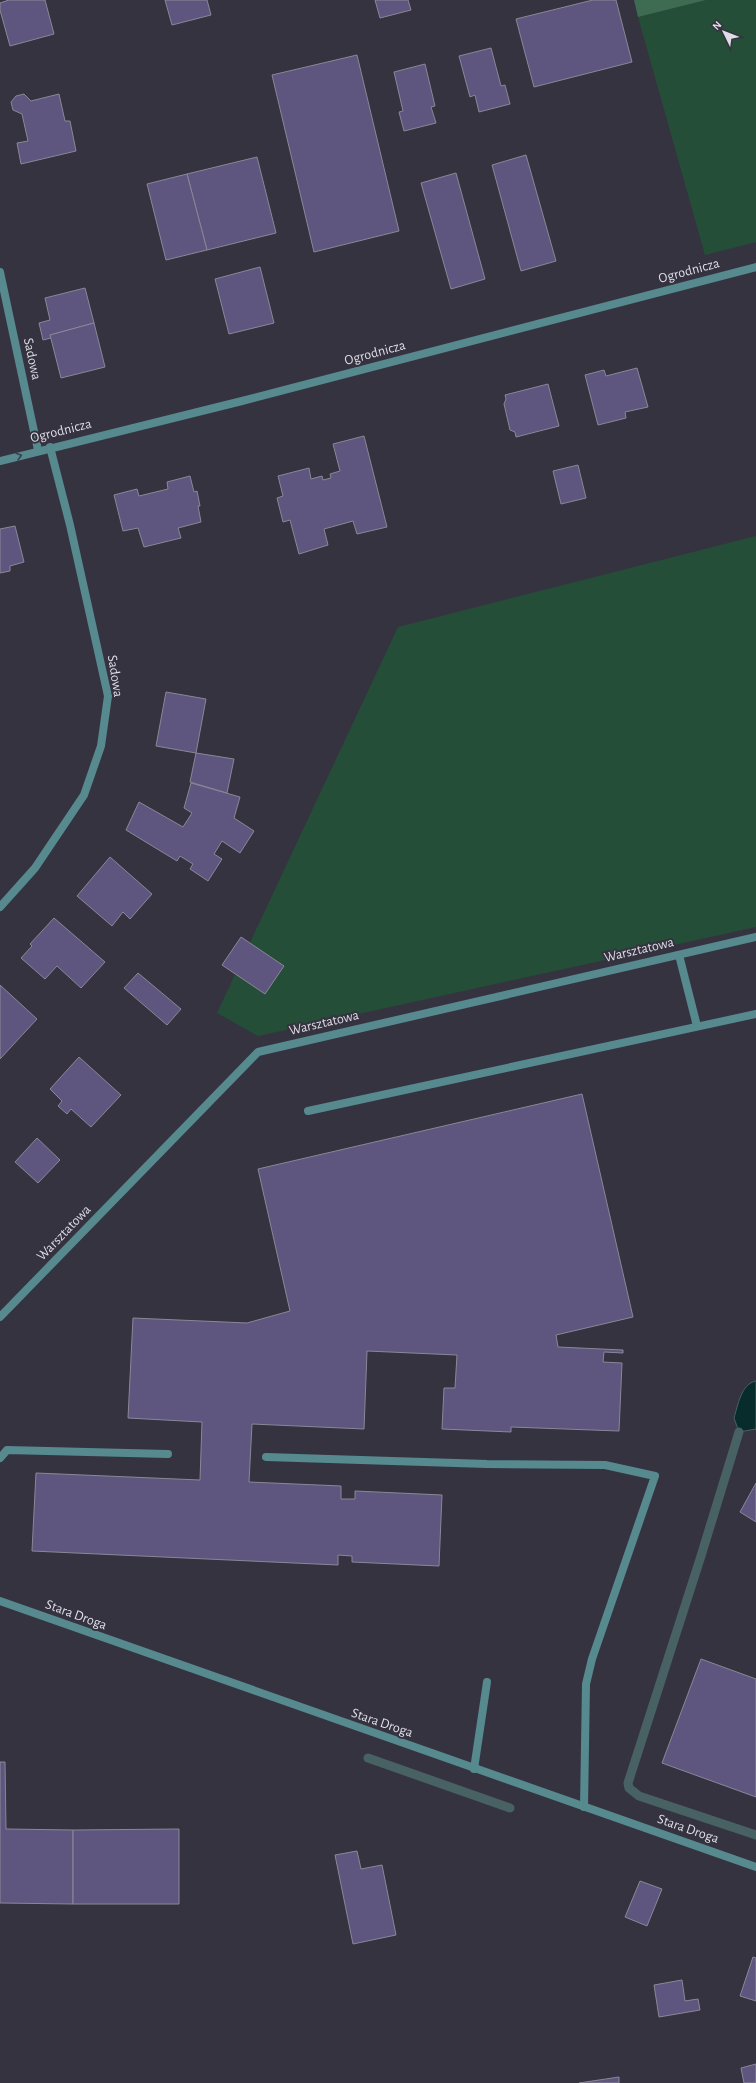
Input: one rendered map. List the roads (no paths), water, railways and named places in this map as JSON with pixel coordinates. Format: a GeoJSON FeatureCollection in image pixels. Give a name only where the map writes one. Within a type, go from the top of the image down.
{"type":"FeatureCollection","features":[{"type":"Feature","properties":{"kind":"street","name":"Ogrodnicza"},"geometry":{"type":"LineString","coordinates":[[0,461],[50,447],[242,401],[756,267]]}},
{"type":"Feature","properties":{"kind":"street","name":"Sadowa"},"geometry":{"type":"LineString","coordinates":[[0,272],[38,450]]}},
{"type":"Feature","properties":{"kind":"street","name":"Sadowa"},"geometry":{"type":"LineString","coordinates":[[0,907],[35,868],[84,795],[101,746],[108,696],[70,525],[50,447]]}},
{"type":"Feature","properties":{"kind":"street","name":"Warsztatowa"},"geometry":{"type":"LineString","coordinates":[[0,1317],[258,1052],[756,937]]}},
{"type":"Feature","properties":{"kind":"street"},"geometry":{"type":"LineString","coordinates":[[679,955],[697,1026]]}},
{"type":"Feature","properties":{"kind":"street"},"geometry":{"type":"LineString","coordinates":[[308,1111],[756,1014]]}},
{"type":"Feature","properties":{"kind":"street"},"geometry":{"type":"LineString","coordinates":[[0,1458],[7,1450],[168,1454]]}},
{"type":"Feature","properties":{"kind":"street"},"geometry":{"type":"LineString","coordinates":[[266,1457],[487,1464],[604,1465],[655,1476],[592,1659],[586,1684],[584,1807]]}},
{"type":"Feature","properties":{"kind":"street","name":"Stara Droga"},"geometry":{"type":"LineString","coordinates":[[0,1601],[756,1867]]}},
{"type":"Feature","properties":{"kind":"street"},"geometry":{"type":"LineString","coordinates":[[474,1769],[487,1682]]}},
{"type":"Feature","properties":{"kind":"waterway"},"geometry":{"type":"LineString","coordinates":[[739,1432],[628,1783],[629,1788],[639,1796],[756,1835]]}},
{"type":"Feature","properties":{"kind":"waterway"},"geometry":{"type":"LineString","coordinates":[[368,1758],[510,1808]]}}]}
